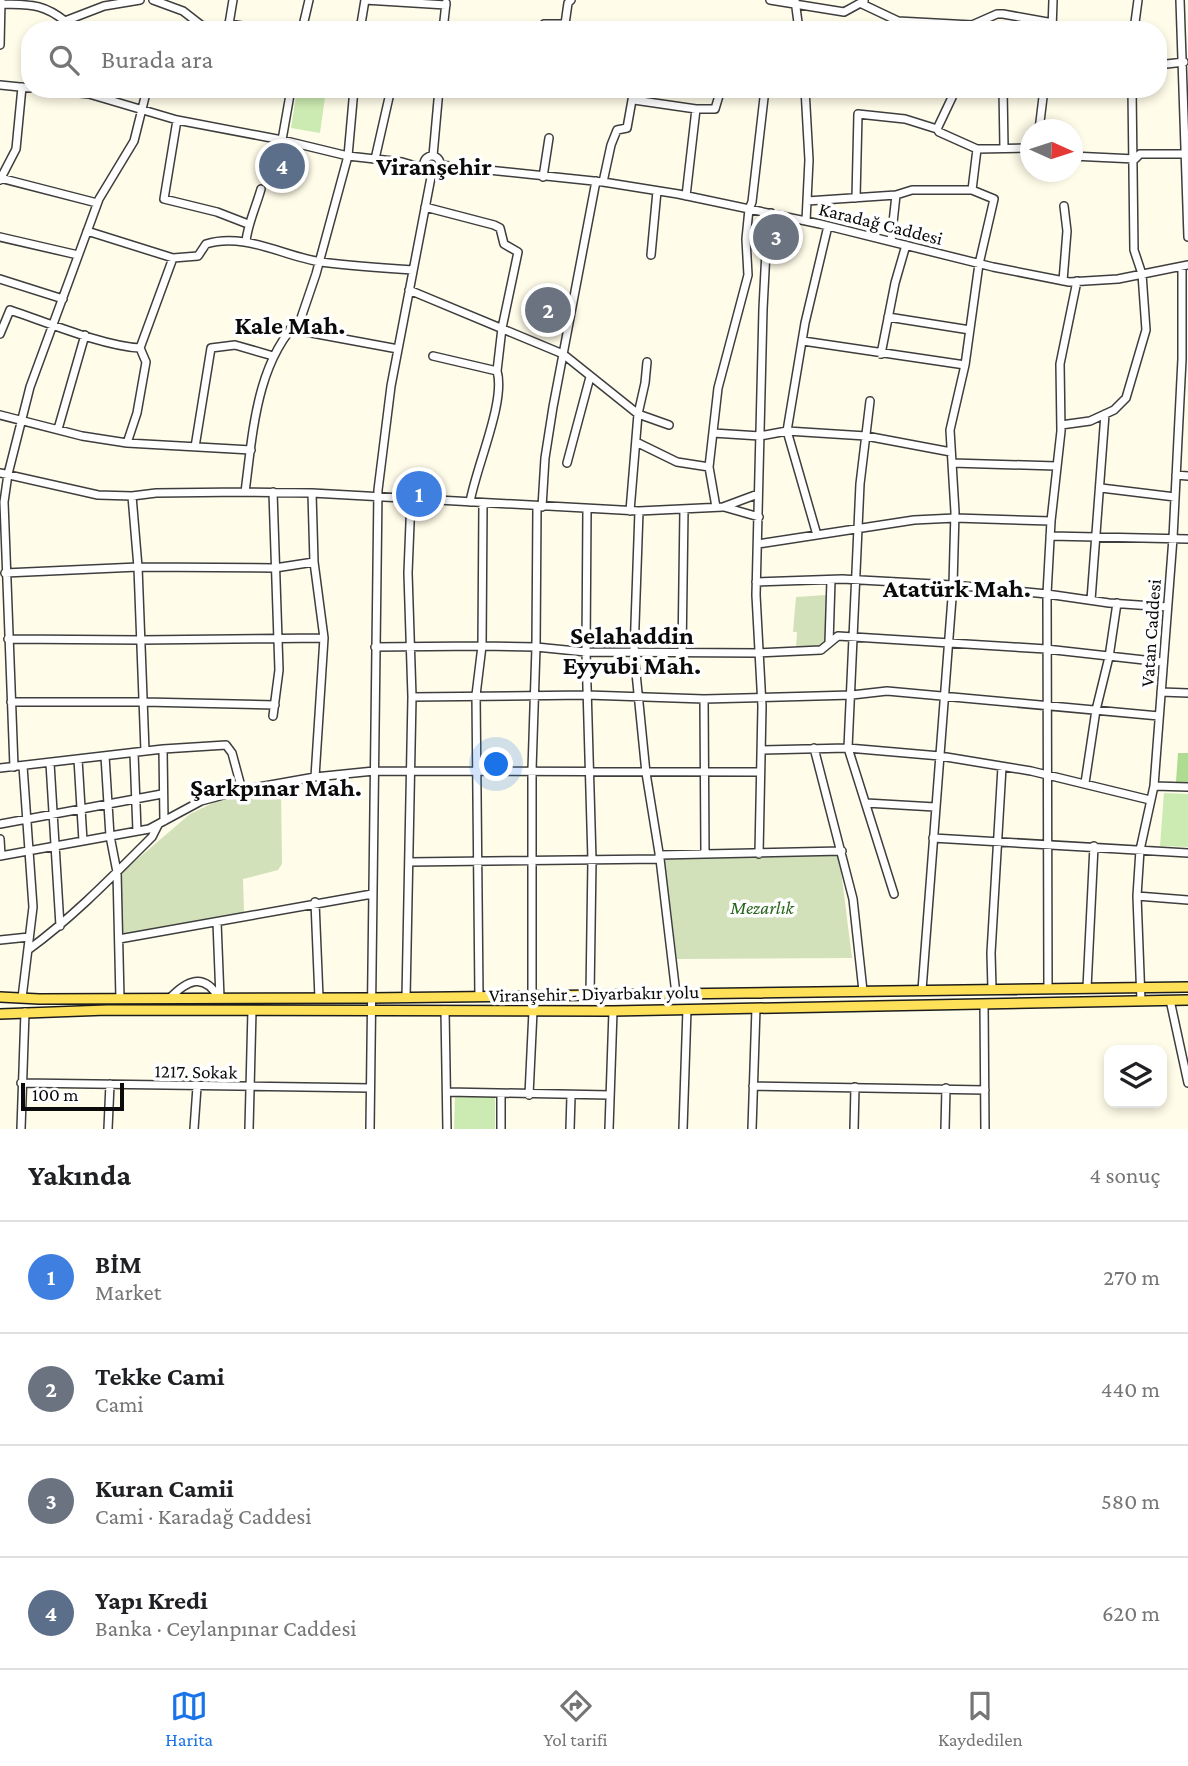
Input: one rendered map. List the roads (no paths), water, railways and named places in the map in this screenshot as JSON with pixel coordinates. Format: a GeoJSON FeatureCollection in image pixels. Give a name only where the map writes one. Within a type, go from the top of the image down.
{"type":"FeatureCollection","features":[{"type":"Feature","properties":{"kind":"main road","name":"Viranşehir - Diyarbakır yolu"},"geometry":{"type":"LineString","coordinates":[[0,997],[406,998],[1188,987]]}},
{"type":"Feature","properties":{"kind":"main road","name":"Viranşehir - Diyarbakır yolu"},"geometry":{"type":"LineString","coordinates":[[0,1014],[252,1010],[613,1011],[1188,1000]]}},
{"type":"Feature","properties":{"kind":"street"},"geometry":{"type":"LineString","coordinates":[[0,45],[1,2],[38,5],[51,10],[65,21],[104,6],[140,0]]}},
{"type":"Feature","properties":{"kind":"street"},"geometry":{"type":"LineString","coordinates":[[153,0],[183,10],[196,21]]}},
{"type":"Feature","properties":{"kind":"street"},"geometry":{"type":"LineString","coordinates":[[230,21],[233,0]]}},
{"type":"Feature","properties":{"kind":"street"},"geometry":{"type":"LineString","coordinates":[[304,21],[309,0]]}},
{"type":"Feature","properties":{"kind":"street"},"geometry":{"type":"LineString","coordinates":[[362,21],[365,0],[447,2],[444,21]]}},
{"type":"Feature","properties":{"kind":"street"},"geometry":{"type":"LineString","coordinates":[[770,0],[844,12],[863,2],[898,21]]}},
{"type":"Feature","properties":{"kind":"street"},"geometry":{"type":"LineString","coordinates":[[1052,21],[1053,0]]}},
{"type":"Feature","properties":{"kind":"street"},"geometry":{"type":"LineString","coordinates":[[1135,21],[1138,0]]}},
{"type":"Feature","properties":{"kind":"street"},"geometry":{"type":"LineString","coordinates":[[1181,0],[1185,37],[1188,237]]}},
{"type":"Feature","properties":{"kind":"street"},"geometry":{"type":"LineString","coordinates":[[565,21],[568,1]]}},
{"type":"Feature","properties":{"kind":"street"},"geometry":{"type":"LineString","coordinates":[[795,2],[798,21]]}},
{"type":"Feature","properties":{"kind":"street"},"geometry":{"type":"LineString","coordinates":[[981,21],[1003,13],[1033,21]]}},
{"type":"Feature","properties":{"kind":"street"},"geometry":{"type":"LineString","coordinates":[[1167,64],[1184,62]]}},
{"type":"Feature","properties":{"kind":"street"},"geometry":{"type":"LineString","coordinates":[[0,85],[21,87]]}},
{"type":"Feature","properties":{"kind":"street"},"geometry":{"type":"LineString","coordinates":[[24,98],[16,149],[0,179],[97,203]]}},
{"type":"Feature","properties":{"kind":"street"},"geometry":{"type":"LineString","coordinates":[[104,98],[177,120],[348,156],[402,162],[429,171],[438,169],[440,165],[438,158],[402,162]]}},
{"type":"Feature","properties":{"kind":"street"},"geometry":{"type":"LineString","coordinates":[[14,767],[5,573],[4,473],[52,324],[97,203],[134,141],[146,98]]}},
{"type":"Feature","properties":{"kind":"street"},"geometry":{"type":"LineString","coordinates":[[282,140],[289,98]]}},
{"type":"Feature","properties":{"kind":"street"},"geometry":{"type":"LineString","coordinates":[[245,492],[257,412],[273,356],[290,329],[301,318],[348,156],[353,98]]}},
{"type":"Feature","properties":{"kind":"street"},"geometry":{"type":"LineString","coordinates":[[375,159],[389,98]]}},
{"type":"Feature","properties":{"kind":"street"},"geometry":{"type":"LineString","coordinates":[[370,1129],[377,497],[391,386],[425,207],[438,98]]}},
{"type":"Feature","properties":{"kind":"street"},"geometry":{"type":"LineString","coordinates":[[532,996],[532,770],[540,507],[545,458],[564,354],[600,181],[617,130],[627,128],[634,100],[715,109],[718,98]]}},
{"type":"Feature","properties":{"kind":"street"},"geometry":{"type":"LineString","coordinates":[[720,507],[709,467],[718,388],[748,275],[746,239],[764,98]]}},
{"type":"Feature","properties":{"kind":"street"},"geometry":{"type":"LineString","coordinates":[[806,98],[809,160],[806,221]]}},
{"type":"Feature","properties":{"kind":"street"},"geometry":{"type":"LineString","coordinates":[[937,129],[952,98]]}},
{"type":"Feature","properties":{"kind":"street"},"geometry":{"type":"LineString","coordinates":[[1003,98],[1004,148]]}},
{"type":"Feature","properties":{"kind":"street"},"geometry":{"type":"LineString","coordinates":[[1040,119],[1043,98]]}},
{"type":"Feature","properties":{"kind":"street"},"geometry":{"type":"LineString","coordinates":[[1060,425],[1090,421],[1114,410],[1126,398],[1146,330],[1142,274],[1134,250],[1132,98]]}},
{"type":"Feature","properties":{"kind":"street"},"geometry":{"type":"LineString","coordinates":[[687,196],[696,109]]}},
{"type":"Feature","properties":{"kind":"street"},"geometry":{"type":"LineString","coordinates":[[856,198],[858,114],[905,119],[937,129],[977,149],[1020,148]]}},
{"type":"Feature","properties":{"kind":"street"},"geometry":{"type":"LineString","coordinates":[[177,120],[164,199],[217,212],[248,224]]}},
{"type":"Feature","properties":{"kind":"street"},"geometry":{"type":"LineString","coordinates":[[543,177],[549,138]]}},
{"type":"Feature","properties":{"kind":"street"},"geometry":{"type":"LineString","coordinates":[[972,190],[977,149]]}},
{"type":"Feature","properties":{"kind":"street"},"geometry":{"type":"LineString","coordinates":[[1083,156],[1135,159],[1140,154],[1187,154]]}},
{"type":"Feature","properties":{"kind":"street","name":"Karadağ Caddesi"},"geometry":{"type":"LineString","coordinates":[[440,165],[600,181],[687,196],[1063,281],[1118,279],[1185,266]]}},
{"type":"Feature","properties":{"kind":"street"},"geometry":{"type":"LineString","coordinates":[[246,241],[248,224],[261,189]]}},
{"type":"Feature","properties":{"kind":"street"},"geometry":{"type":"LineString","coordinates":[[807,201],[896,195],[912,190],[972,190],[993,199],[979,264],[965,365],[950,430],[955,518],[953,585],[922,990]]}},
{"type":"Feature","properties":{"kind":"street"},"geometry":{"type":"LineString","coordinates":[[651,255],[657,191]]}},
{"type":"Feature","properties":{"kind":"street"},"geometry":{"type":"LineString","coordinates":[[891,241],[896,195]]}},
{"type":"Feature","properties":{"kind":"street"},"geometry":{"type":"LineString","coordinates":[[1063,281],[1067,231],[1064,206]]}},
{"type":"Feature","properties":{"kind":"street"},"geometry":{"type":"LineString","coordinates":[[425,207],[495,225],[500,228],[505,244],[518,252],[502,328],[497,370],[501,384],[470,502]]}},
{"type":"Feature","properties":{"kind":"street"},"geometry":{"type":"LineString","coordinates":[[760,854],[762,696],[756,582],[766,259],[771,214]]}},
{"type":"Feature","properties":{"kind":"street"},"geometry":{"type":"LineString","coordinates":[[817,535],[787,430],[828,226]]}},
{"type":"Feature","properties":{"kind":"street"},"geometry":{"type":"LineString","coordinates":[[87,231],[173,258],[198,256],[206,244],[214,241],[246,241],[319,261],[413,270]]}},
{"type":"Feature","properties":{"kind":"street"},"geometry":{"type":"LineString","coordinates":[[0,237],[78,255]]}},
{"type":"Feature","properties":{"kind":"street"},"geometry":{"type":"LineString","coordinates":[[881,354],[906,245]]}},
{"type":"Feature","properties":{"kind":"street"},"geometry":{"type":"LineString","coordinates":[[127,443],[137,413],[146,362],[140,348],[173,258]]}},
{"type":"Feature","properties":{"kind":"street"},"geometry":{"type":"LineString","coordinates":[[747,258],[766,259]]}},
{"type":"Feature","properties":{"kind":"street","name":"Vatan Caddesi"},"geometry":{"type":"LineString","coordinates":[[1141,1001],[1138,896],[1140,850],[1154,786],[1185,359],[1185,266]]}},
{"type":"Feature","properties":{"kind":"street"},"geometry":{"type":"LineString","coordinates":[[0,279],[63,299]]}},
{"type":"Feature","properties":{"kind":"street"},"geometry":{"type":"LineString","coordinates":[[1048,988],[1047,594],[1060,425],[1060,364],[1077,281]]}},
{"type":"Feature","properties":{"kind":"street"},"geometry":{"type":"LineString","coordinates":[[409,290],[564,354],[638,414],[669,425]]}},
{"type":"Feature","properties":{"kind":"street"},"geometry":{"type":"LineString","coordinates":[[0,334],[10,310],[85,335],[130,348],[140,348]]}},
{"type":"Feature","properties":{"kind":"street"},"geometry":{"type":"LineString","coordinates":[[888,317],[970,330]]}},
{"type":"Feature","properties":{"kind":"street"},"geometry":{"type":"LineString","coordinates":[[290,329],[398,349]]}},
{"type":"Feature","properties":{"kind":"street"},"geometry":{"type":"LineString","coordinates":[[58,429],[85,335]]}},
{"type":"Feature","properties":{"kind":"street"},"geometry":{"type":"LineString","coordinates":[[803,341],[965,365]]}},
{"type":"Feature","properties":{"kind":"street"},"geometry":{"type":"LineString","coordinates":[[195,447],[211,348],[235,345],[273,356]]}},
{"type":"Feature","properties":{"kind":"street"},"geometry":{"type":"LineString","coordinates":[[433,356],[497,370]]}},
{"type":"Feature","properties":{"kind":"street"},"geometry":{"type":"LineString","coordinates":[[630,511],[638,414],[647,362]]}},
{"type":"Feature","properties":{"kind":"street"},"geometry":{"type":"LineString","coordinates":[[567,463],[590,377]]}},
{"type":"Feature","properties":{"kind":"street"},"geometry":{"type":"LineString","coordinates":[[870,401],[858,529],[848,748],[894,894]]}},
{"type":"Feature","properties":{"kind":"street"},"geometry":{"type":"LineString","coordinates":[[1091,600],[1105,414]]}},
{"type":"Feature","properties":{"kind":"street"},"geometry":{"type":"LineString","coordinates":[[0,415],[82,436],[127,443],[251,450]]}},
{"type":"Feature","properties":{"kind":"street"},"geometry":{"type":"LineString","coordinates":[[713,433],[760,436],[787,430],[866,436],[951,453]]}},
{"type":"Feature","properties":{"kind":"street"},"geometry":{"type":"LineString","coordinates":[[636,442],[677,463],[709,467]]}},
{"type":"Feature","properties":{"kind":"street"},"geometry":{"type":"LineString","coordinates":[[952,463],[1056,466]]}},
{"type":"Feature","properties":{"kind":"street"},"geometry":{"type":"LineString","coordinates":[[4,473],[98,495],[312,493],[630,511],[720,507],[758,495]]}},
{"type":"Feature","properties":{"kind":"street"},"geometry":{"type":"LineString","coordinates":[[1176,475],[1188,475]]}},
{"type":"Feature","properties":{"kind":"street"},"geometry":{"type":"LineString","coordinates":[[1101,488],[1175,497]]}},
{"type":"Feature","properties":{"kind":"street"},"geometry":{"type":"LineString","coordinates":[[273,492],[279,670],[273,716]]}},
{"type":"Feature","properties":{"kind":"street"},"geometry":{"type":"LineString","coordinates":[[312,493],[314,562],[324,638],[315,778]]}},
{"type":"Feature","properties":{"kind":"street"},"geometry":{"type":"LineString","coordinates":[[132,496],[138,567],[145,751]]}},
{"type":"Feature","properties":{"kind":"street"},"geometry":{"type":"LineString","coordinates":[[406,998],[412,697],[408,573],[411,498]]}},
{"type":"Feature","properties":{"kind":"street"},"geometry":{"type":"LineString","coordinates":[[479,997],[476,695],[482,646],[484,503]]}},
{"type":"Feature","properties":{"kind":"street"},"geometry":{"type":"LineString","coordinates":[[720,507],[759,517]]}},
{"type":"Feature","properties":{"kind":"street"},"geometry":{"type":"LineString","coordinates":[[587,509],[586,652],[592,860],[590,995]]}},
{"type":"Feature","properties":{"kind":"street"},"geometry":{"type":"LineString","coordinates":[[682,654],[684,509]]}},
{"type":"Feature","properties":{"kind":"street"},"geometry":{"type":"LineString","coordinates":[[639,511],[634,653],[646,773],[676,994]]}},
{"type":"Feature","properties":{"kind":"street"},"geometry":{"type":"LineString","coordinates":[[758,544],[914,520],[955,518],[1051,521]]}},
{"type":"Feature","properties":{"kind":"street"},"geometry":{"type":"LineString","coordinates":[[1051,536],[1188,539]]}},
{"type":"Feature","properties":{"kind":"street"},"geometry":{"type":"LineString","coordinates":[[5,573],[138,567],[275,568],[314,562]]}},
{"type":"Feature","properties":{"kind":"street"},"geometry":{"type":"LineString","coordinates":[[829,643],[831,580]]}},
{"type":"Feature","properties":{"kind":"street"},"geometry":{"type":"LineString","coordinates":[[756,582],[856,580],[953,585],[1167,607]]}},
{"type":"Feature","properties":{"kind":"street"},"geometry":{"type":"LineString","coordinates":[[1085,783],[1096,710],[1109,657],[1116,603]]}},
{"type":"Feature","properties":{"kind":"street"},"geometry":{"type":"LineString","coordinates":[[375,647],[482,646],[586,652],[759,653],[821,650],[838,636],[1046,649],[1162,662]]}},
{"type":"Feature","properties":{"kind":"street"},"geometry":{"type":"LineString","coordinates":[[8,639],[324,638]]}},
{"type":"Feature","properties":{"kind":"street"},"geometry":{"type":"LineString","coordinates":[[412,697],[587,695],[704,699],[852,695],[887,691],[1159,716]]}},
{"type":"Feature","properties":{"kind":"street"},"geometry":{"type":"LineString","coordinates":[[1161,692],[1188,693]]}},
{"type":"Feature","properties":{"kind":"street"},"geometry":{"type":"LineString","coordinates":[[704,699],[705,854]]}},
{"type":"Feature","properties":{"kind":"street"},"geometry":{"type":"LineString","coordinates":[[11,702],[275,705]]}},
{"type":"Feature","properties":{"kind":"street"},"geometry":{"type":"LineString","coordinates":[[0,768],[163,749],[226,745],[232,753],[242,790]]}},
{"type":"Feature","properties":{"kind":"street"},"geometry":{"type":"LineString","coordinates":[[814,748],[853,899],[863,991]]}},
{"type":"Feature","properties":{"kind":"street"},"geometry":{"type":"LineString","coordinates":[[761,750],[848,748],[940,756],[1047,775],[1150,800]]}},
{"type":"Feature","properties":{"kind":"street"},"geometry":{"type":"LineString","coordinates":[[28,950],[60,926],[152,837],[161,823],[163,749]]}},
{"type":"Feature","properties":{"kind":"street"},"geometry":{"type":"LineString","coordinates":[[134,752],[137,831]]}},
{"type":"Feature","properties":{"kind":"street"},"geometry":{"type":"LineString","coordinates":[[105,756],[110,836],[117,872],[120,999]]}},
{"type":"Feature","properties":{"kind":"street"},"geometry":{"type":"LineString","coordinates":[[78,759],[83,841]]}},
{"type":"Feature","properties":{"kind":"street"},"geometry":{"type":"LineString","coordinates":[[50,762],[60,926]]}},
{"type":"Feature","properties":{"kind":"street"},"geometry":{"type":"LineString","coordinates":[[22,998],[33,907],[23,766]]}},
{"type":"Feature","properties":{"kind":"street"},"geometry":{"type":"LineString","coordinates":[[992,989],[991,953],[1002,767]]}},
{"type":"Feature","properties":{"kind":"street"},"geometry":{"type":"LineString","coordinates":[[0,839],[1,856],[57,846],[137,831],[161,823],[201,802],[242,790],[374,771],[760,772]]}},
{"type":"Feature","properties":{"kind":"street"},"geometry":{"type":"LineString","coordinates":[[1154,786],[1188,787]]}},
{"type":"Feature","properties":{"kind":"street"},"geometry":{"type":"LineString","coordinates":[[0,824],[162,794]]}},
{"type":"Feature","properties":{"kind":"street"},"geometry":{"type":"LineString","coordinates":[[866,803],[935,807]]}},
{"type":"Feature","properties":{"kind":"street"},"geometry":{"type":"LineString","coordinates":[[933,838],[1188,853]]}},
{"type":"Feature","properties":{"kind":"street"},"geometry":{"type":"LineString","coordinates":[[1087,988],[1094,846]]}},
{"type":"Feature","properties":{"kind":"street"},"geometry":{"type":"LineString","coordinates":[[409,862],[533,862],[842,851]]}},
{"type":"Feature","properties":{"kind":"street"},"geometry":{"type":"LineString","coordinates":[[119,939],[315,902],[372,894]]}},
{"type":"Feature","properties":{"kind":"street"},"geometry":{"type":"LineString","coordinates":[[1138,896],[1188,900]]}},
{"type":"Feature","properties":{"kind":"street"},"geometry":{"type":"LineString","coordinates":[[315,902],[318,998]]}},
{"type":"Feature","properties":{"kind":"street"},"geometry":{"type":"LineString","coordinates":[[217,922],[220,998]]}},
{"type":"Feature","properties":{"kind":"street"},"geometry":{"type":"LineString","coordinates":[[0,940],[29,937]]}},
{"type":"Feature","properties":{"kind":"street"},"geometry":{"type":"LineString","coordinates":[[169,999],[180,987],[194,982],[204,982],[212,986],[220,998]]}},
{"type":"Feature","properties":{"kind":"street"},"geometry":{"type":"LineString","coordinates":[[1170,1000],[1188,1083]]}},
{"type":"Feature","properties":{"kind":"street"},"geometry":{"type":"LineString","coordinates":[[984,1004],[985,1129]]}},
{"type":"Feature","properties":{"kind":"street"},"geometry":{"type":"LineString","coordinates":[[752,1129],[756,1008]]}},
{"type":"Feature","properties":{"kind":"street"},"geometry":{"type":"LineString","coordinates":[[683,1129],[687,1009]]}},
{"type":"Feature","properties":{"kind":"street"},"geometry":{"type":"LineString","coordinates":[[249,1129],[252,1010]]}},
{"type":"Feature","properties":{"kind":"street"},"geometry":{"type":"LineString","coordinates":[[444,1010],[447,1129]]}},
{"type":"Feature","properties":{"kind":"street"},"geometry":{"type":"LineString","coordinates":[[529,1095],[533,1011]]}},
{"type":"Feature","properties":{"kind":"street"},"geometry":{"type":"LineString","coordinates":[[610,1129],[613,1011]]}},
{"type":"Feature","properties":{"kind":"street"},"geometry":{"type":"LineString","coordinates":[[21,1129],[25,1012]]}},
{"type":"Feature","properties":{"kind":"street","name":"1217. Sokak"},"geometry":{"type":"LineString","coordinates":[[22,1083],[370,1088]]}},
{"type":"Feature","properties":{"kind":"street"},"geometry":{"type":"LineString","coordinates":[[108,1129],[110,1084]]}},
{"type":"Feature","properties":{"kind":"street"},"geometry":{"type":"LineString","coordinates":[[753,1086],[985,1090]]}},
{"type":"Feature","properties":{"kind":"street"},"geometry":{"type":"LineString","coordinates":[[194,1129],[197,1087]]}},
{"type":"Feature","properties":{"kind":"street"},"geometry":{"type":"LineString","coordinates":[[854,1129],[855,1087]]}},
{"type":"Feature","properties":{"kind":"street"},"geometry":{"type":"LineString","coordinates":[[945,1129],[946,1088]]}},
{"type":"Feature","properties":{"kind":"street"},"geometry":{"type":"LineString","coordinates":[[447,1092],[610,1095]]}},
{"type":"Feature","properties":{"kind":"street"},"geometry":{"type":"LineString","coordinates":[[501,1094],[501,1129]]}},
{"type":"Feature","properties":{"kind":"street"},"geometry":{"type":"LineString","coordinates":[[570,1129],[571,1096]]}},
{"type":"Feature","properties":{"kind":"place","name":"Yapı Kredi"},"geometry":{"type":"Point","coordinates":[282,166]}},
{"type":"Feature","properties":{"kind":"place","name":"Kuran Camii"},"geometry":{"type":"Point","coordinates":[776,237]}},
{"type":"Feature","properties":{"kind":"place","name":"Tekke Cami"},"geometry":{"type":"Point","coordinates":[548,310]}},
{"type":"Feature","properties":{"kind":"place","name":"BİM"},"geometry":{"type":"Point","coordinates":[419,494]}},
{"type":"Feature","properties":{"kind":"district","name":"Viranşehir"},"geometry":{"type":"Point","coordinates":[434,166]}},
{"type":"Feature","properties":{"kind":"district","name":"Kale Mah."},"geometry":{"type":"Point","coordinates":[290,325]}},
{"type":"Feature","properties":{"kind":"district","name":"Atatürk Mah."},"geometry":{"type":"Point","coordinates":[957,588]}},
{"type":"Feature","properties":{"kind":"district","name":"Selahaddin Eyyubi Mah."},"geometry":{"type":"Point","coordinates":[632,650]}},
{"type":"Feature","properties":{"kind":"district","name":"Şarkpınar Mah."},"geometry":{"type":"Point","coordinates":[276,787]}},
{"type":"Feature","properties":{"kind":"park label","name":"Mezarlık"},"geometry":{"type":"Point","coordinates":[762,907]}}]}
